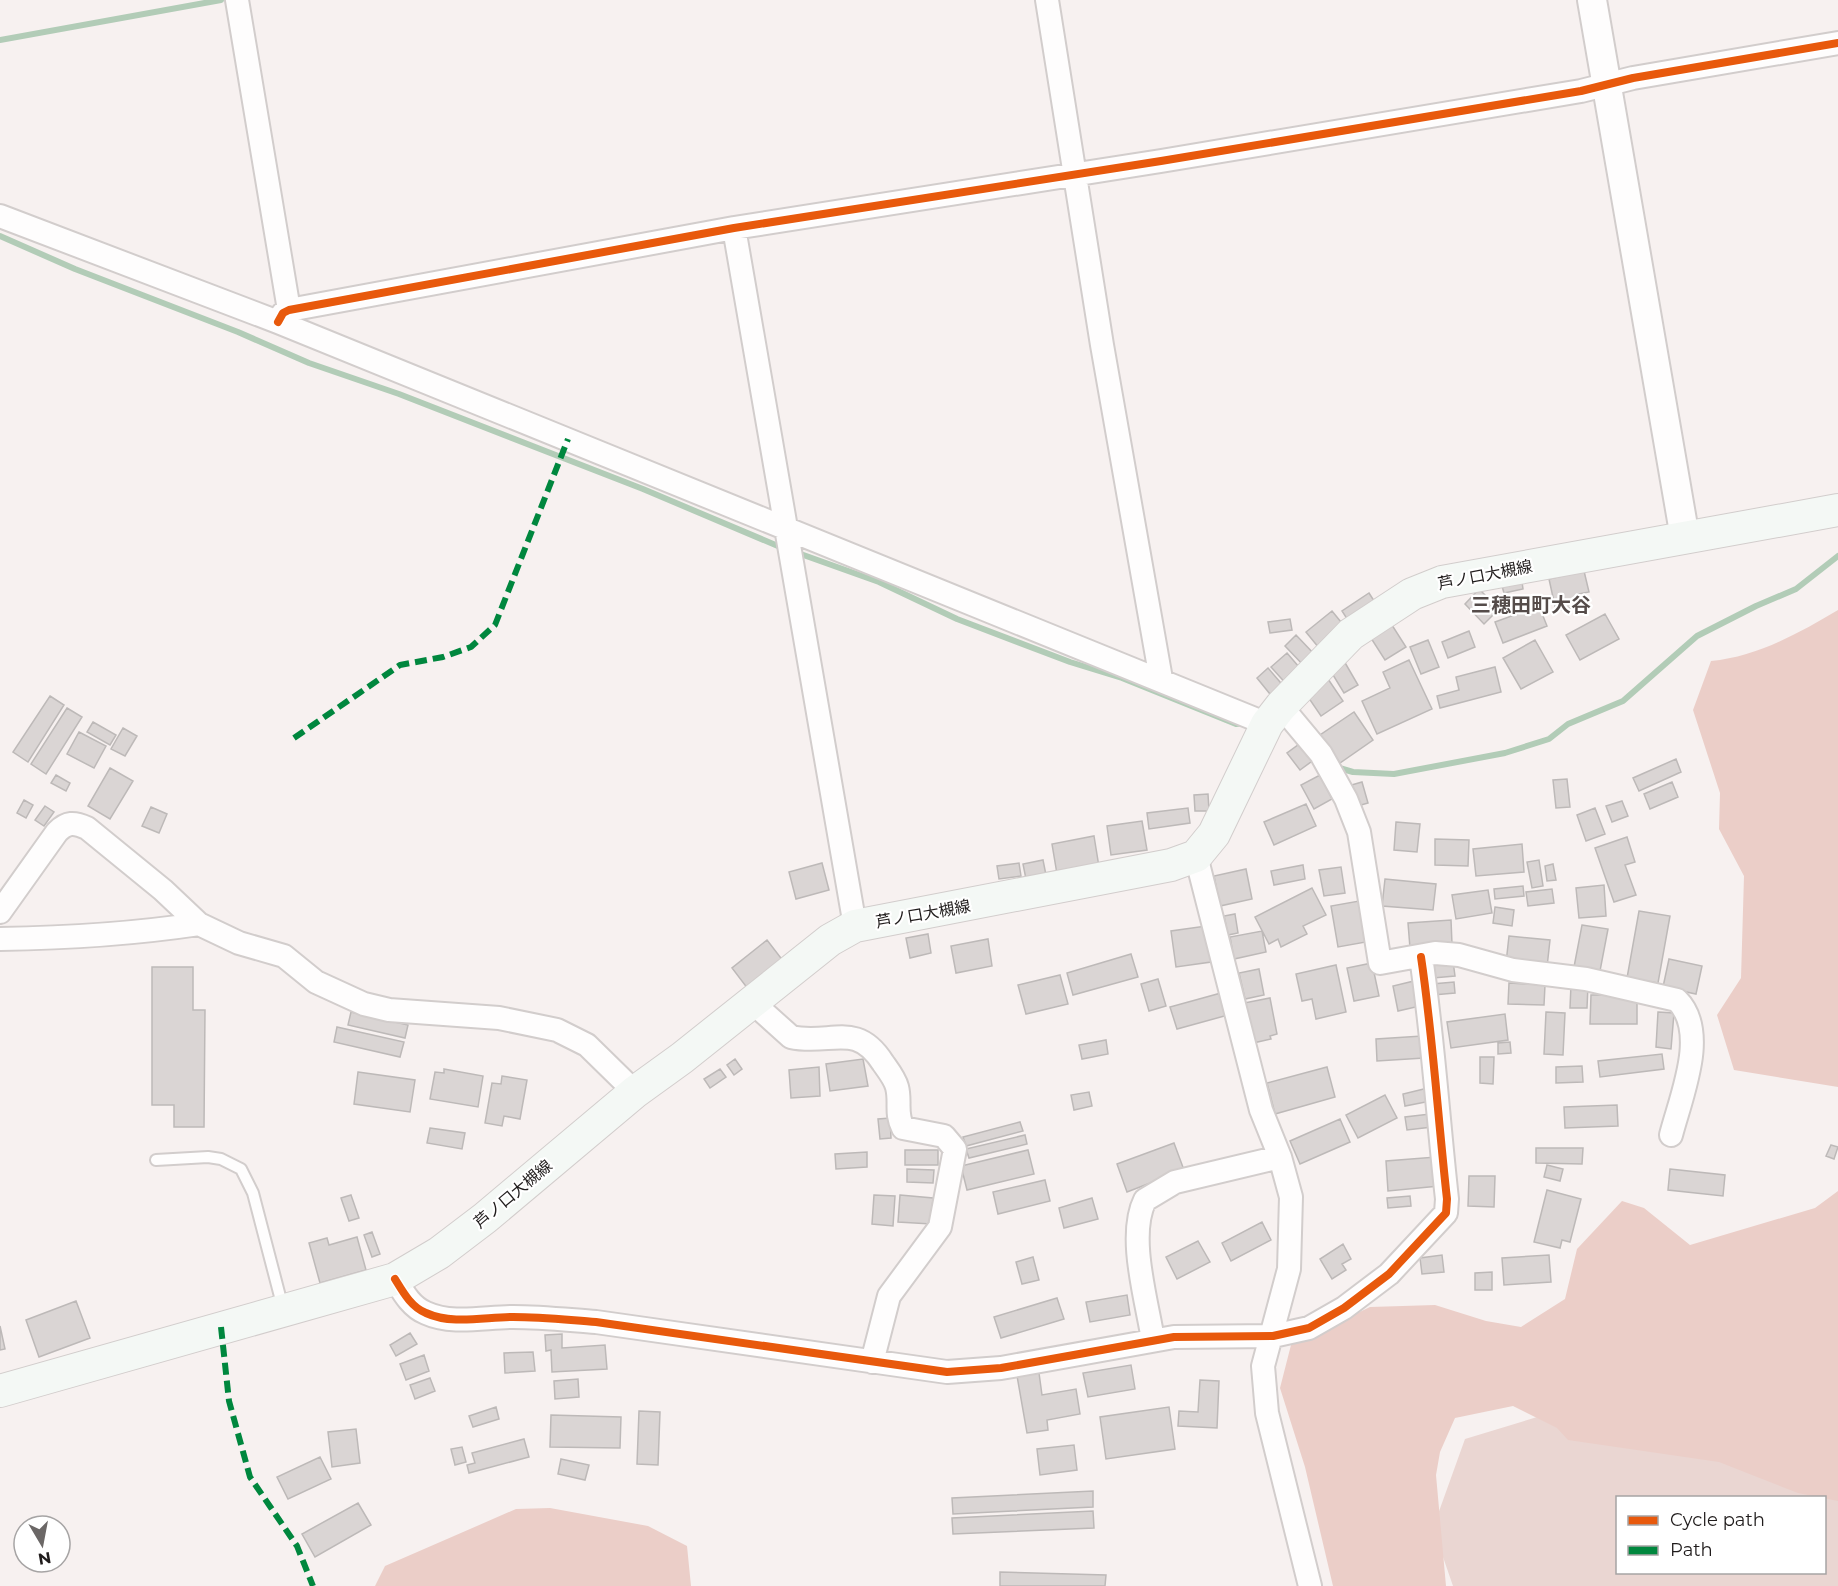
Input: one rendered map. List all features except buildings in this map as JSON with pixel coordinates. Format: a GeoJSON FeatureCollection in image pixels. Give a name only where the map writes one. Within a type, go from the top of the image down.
{"type":"FeatureCollection","features":[{"type":"Feature","properties":{"kind":"main road","name":"芦ノ口大槻線"},"geometry":{"type":"LineString","coordinates":[[0,1391],[395,1280],[439,1253],[485,1218],[635,1092],[831,940],[855,926],[1171,865],[1196,856],[1214,834],[1274,715],[1351,634],[1412,594],[1442,582],[1838,510]]}},
{"type":"Feature","properties":{"kind":"street"},"geometry":{"type":"LineString","coordinates":[[237,0],[284,316]]}},
{"type":"Feature","properties":{"kind":"street"},"geometry":{"type":"LineString","coordinates":[[1047,0],[1074,175],[1161,679]]}},
{"type":"Feature","properties":{"kind":"street"},"geometry":{"type":"LineString","coordinates":[[1592,0],[1685,538]]}},
{"type":"Feature","properties":{"kind":"street"},"geometry":{"type":"LineString","coordinates":[[284,316],[734,228],[1074,175],[1838,43]]}},
{"type":"Feature","properties":{"kind":"street"},"geometry":{"type":"LineString","coordinates":[[0,216],[284,316],[787,531],[1161,679],[1274,715],[1321,754],[1346,799],[1359,832],[1380,963],[1435,953],[1459,955],[1513,970],[1586,979],[1677,1000],[1685,1009],[1692,1026],[1693,1044],[1671,1135]]}},
{"type":"Feature","properties":{"kind":"street"},"geometry":{"type":"LineString","coordinates":[[734,228],[855,926]]}},
{"type":"Feature","properties":{"kind":"street"},"geometry":{"type":"LineString","coordinates":[[0,912],[57,832],[65,824],[76,823],[87,828],[163,890],[199,924],[239,943],[284,956],[316,982],[364,1004],[389,1010],[499,1018],[557,1030],[587,1045],[635,1092]]}},
{"type":"Feature","properties":{"kind":"street"},"geometry":{"type":"LineString","coordinates":[[1196,856],[1258,1100],[1280,1157],[1291,1197],[1289,1269],[1273,1336],[1263,1366],[1268,1413],[1310,1586]]}},
{"type":"Feature","properties":{"kind":"street"},"geometry":{"type":"LineString","coordinates":[[0,939],[80,938],[139,933],[199,924]]}},
{"type":"Feature","properties":{"kind":"street"},"geometry":{"type":"LineString","coordinates":[[395,1280],[404,1295],[416,1307],[426,1314],[444,1318],[570,1320],[947,1372],[1001,1368],[1174,1337],[1273,1336],[1318,1325],[1389,1274],[1446,1213],[1447,1200],[1436,1103],[1430,1015],[1421,957]]}},
{"type":"Feature","properties":{"kind":"street"},"geometry":{"type":"LineString","coordinates":[[752,1002],[791,1037],[848,1036],[866,1041],[876,1052],[897,1086],[896,1111],[903,1128],[914,1132],[944,1136],[955,1149],[940,1227],[889,1296],[872,1362]]}},
{"type":"Feature","properties":{"kind":"street"},"geometry":{"type":"LineString","coordinates":[[1153,1340],[1138,1241],[1137,1222],[1145,1200],[1175,1182],[1280,1157]]}},
{"type":"Feature","properties":{"kind":"lane"},"geometry":{"type":"LineString","coordinates":[[156,1160],[208,1157],[221,1159],[240,1169],[253,1193],[284,1311]]}},
{"type":"Feature","properties":{"kind":"shaded area"},"geometry":{"type":"Polygon","coordinates":[[[1838,610],[1838,1087],[1734,1070],[1717,1015],[1741,978],[1744,876],[1719,829],[1720,793],[1693,710],[1711,661],[1745,655],[1777,643],[1838,610]]]}},
{"type":"Feature","properties":{"kind":"shaded area"},"geometry":{"type":"Polygon","coordinates":[[[1838,1191],[1838,1501],[1826,1499],[1826,1496],[1798,1493],[1719,1462],[1568,1440],[1557,1428],[1513,1406],[1455,1418],[1440,1452],[1436,1475],[1446,1586],[1333,1586],[1305,1467],[1280,1388],[1291,1345],[1370,1307],[1435,1305],[1486,1321],[1521,1327],[1565,1299],[1577,1249],[1622,1201],[1644,1208],[1690,1245],[1815,1208],[1838,1191]]]}},
{"type":"Feature","properties":{"kind":"shaded area"},"geometry":{"type":"Polygon","coordinates":[[[1570,1407],[1838,1487],[1838,1586],[1453,1586],[1433,1528],[1465,1439],[1570,1407]]]}},
{"type":"Feature","properties":{"kind":"shaded area"},"geometry":{"type":"Polygon","coordinates":[[[550,1508],[648,1526],[687,1546],[691,1586],[375,1586],[385,1566],[516,1509],[550,1508]]]}},
{"type":"Feature","properties":{"kind":"waterway"},"geometry":{"type":"LineString","coordinates":[[0,40],[221,0]]}},
{"type":"Feature","properties":{"kind":"waterway"},"geometry":{"type":"LineString","coordinates":[[0,236],[75,269],[238,332],[309,363],[399,394],[643,489],[785,549]]}},
{"type":"Feature","properties":{"kind":"waterway"},"geometry":{"type":"LineString","coordinates":[[795,552],[879,582],[957,619],[1070,662],[1122,678],[1236,724],[1244,723]]}},
{"type":"Feature","properties":{"kind":"waterway"},"geometry":{"type":"LineString","coordinates":[[1336,767],[1353,772],[1394,774],[1505,753],[1549,739],[1568,724],[1623,701],[1697,636],[1796,589],[1838,556]]}},
{"type":"Feature","properties":{"kind":"marked path"},"geometry":{"type":"LineString","coordinates":[[294,738],[400,665],[443,657],[471,647],[495,625],[568,439]]}},
{"type":"Feature","properties":{"kind":"marked path"},"geometry":{"type":"LineString","coordinates":[[221,1327],[229,1401],[250,1477],[297,1546],[313,1586]]}},
{"type":"Feature","properties":{"kind":"cycle path"},"geometry":{"type":"LineString","coordinates":[[278,322],[283,313],[289,310],[734,228],[1161,161],[1581,91],[1633,78],[1838,43]]}},
{"type":"Feature","properties":{"kind":"cycle path"},"geometry":{"type":"LineString","coordinates":[[395,1279],[416,1307],[436,1317],[447,1319],[523,1317],[596,1322],[947,1372],[1001,1368],[1174,1337],[1273,1336],[1309,1328],[1344,1308],[1389,1274],[1446,1213],[1447,1199],[1421,957]]}},
{"type":"Feature","properties":{"kind":"district","name":"三穂田町大谷"},"geometry":{"type":"Point","coordinates":[1531,605]}}]}
